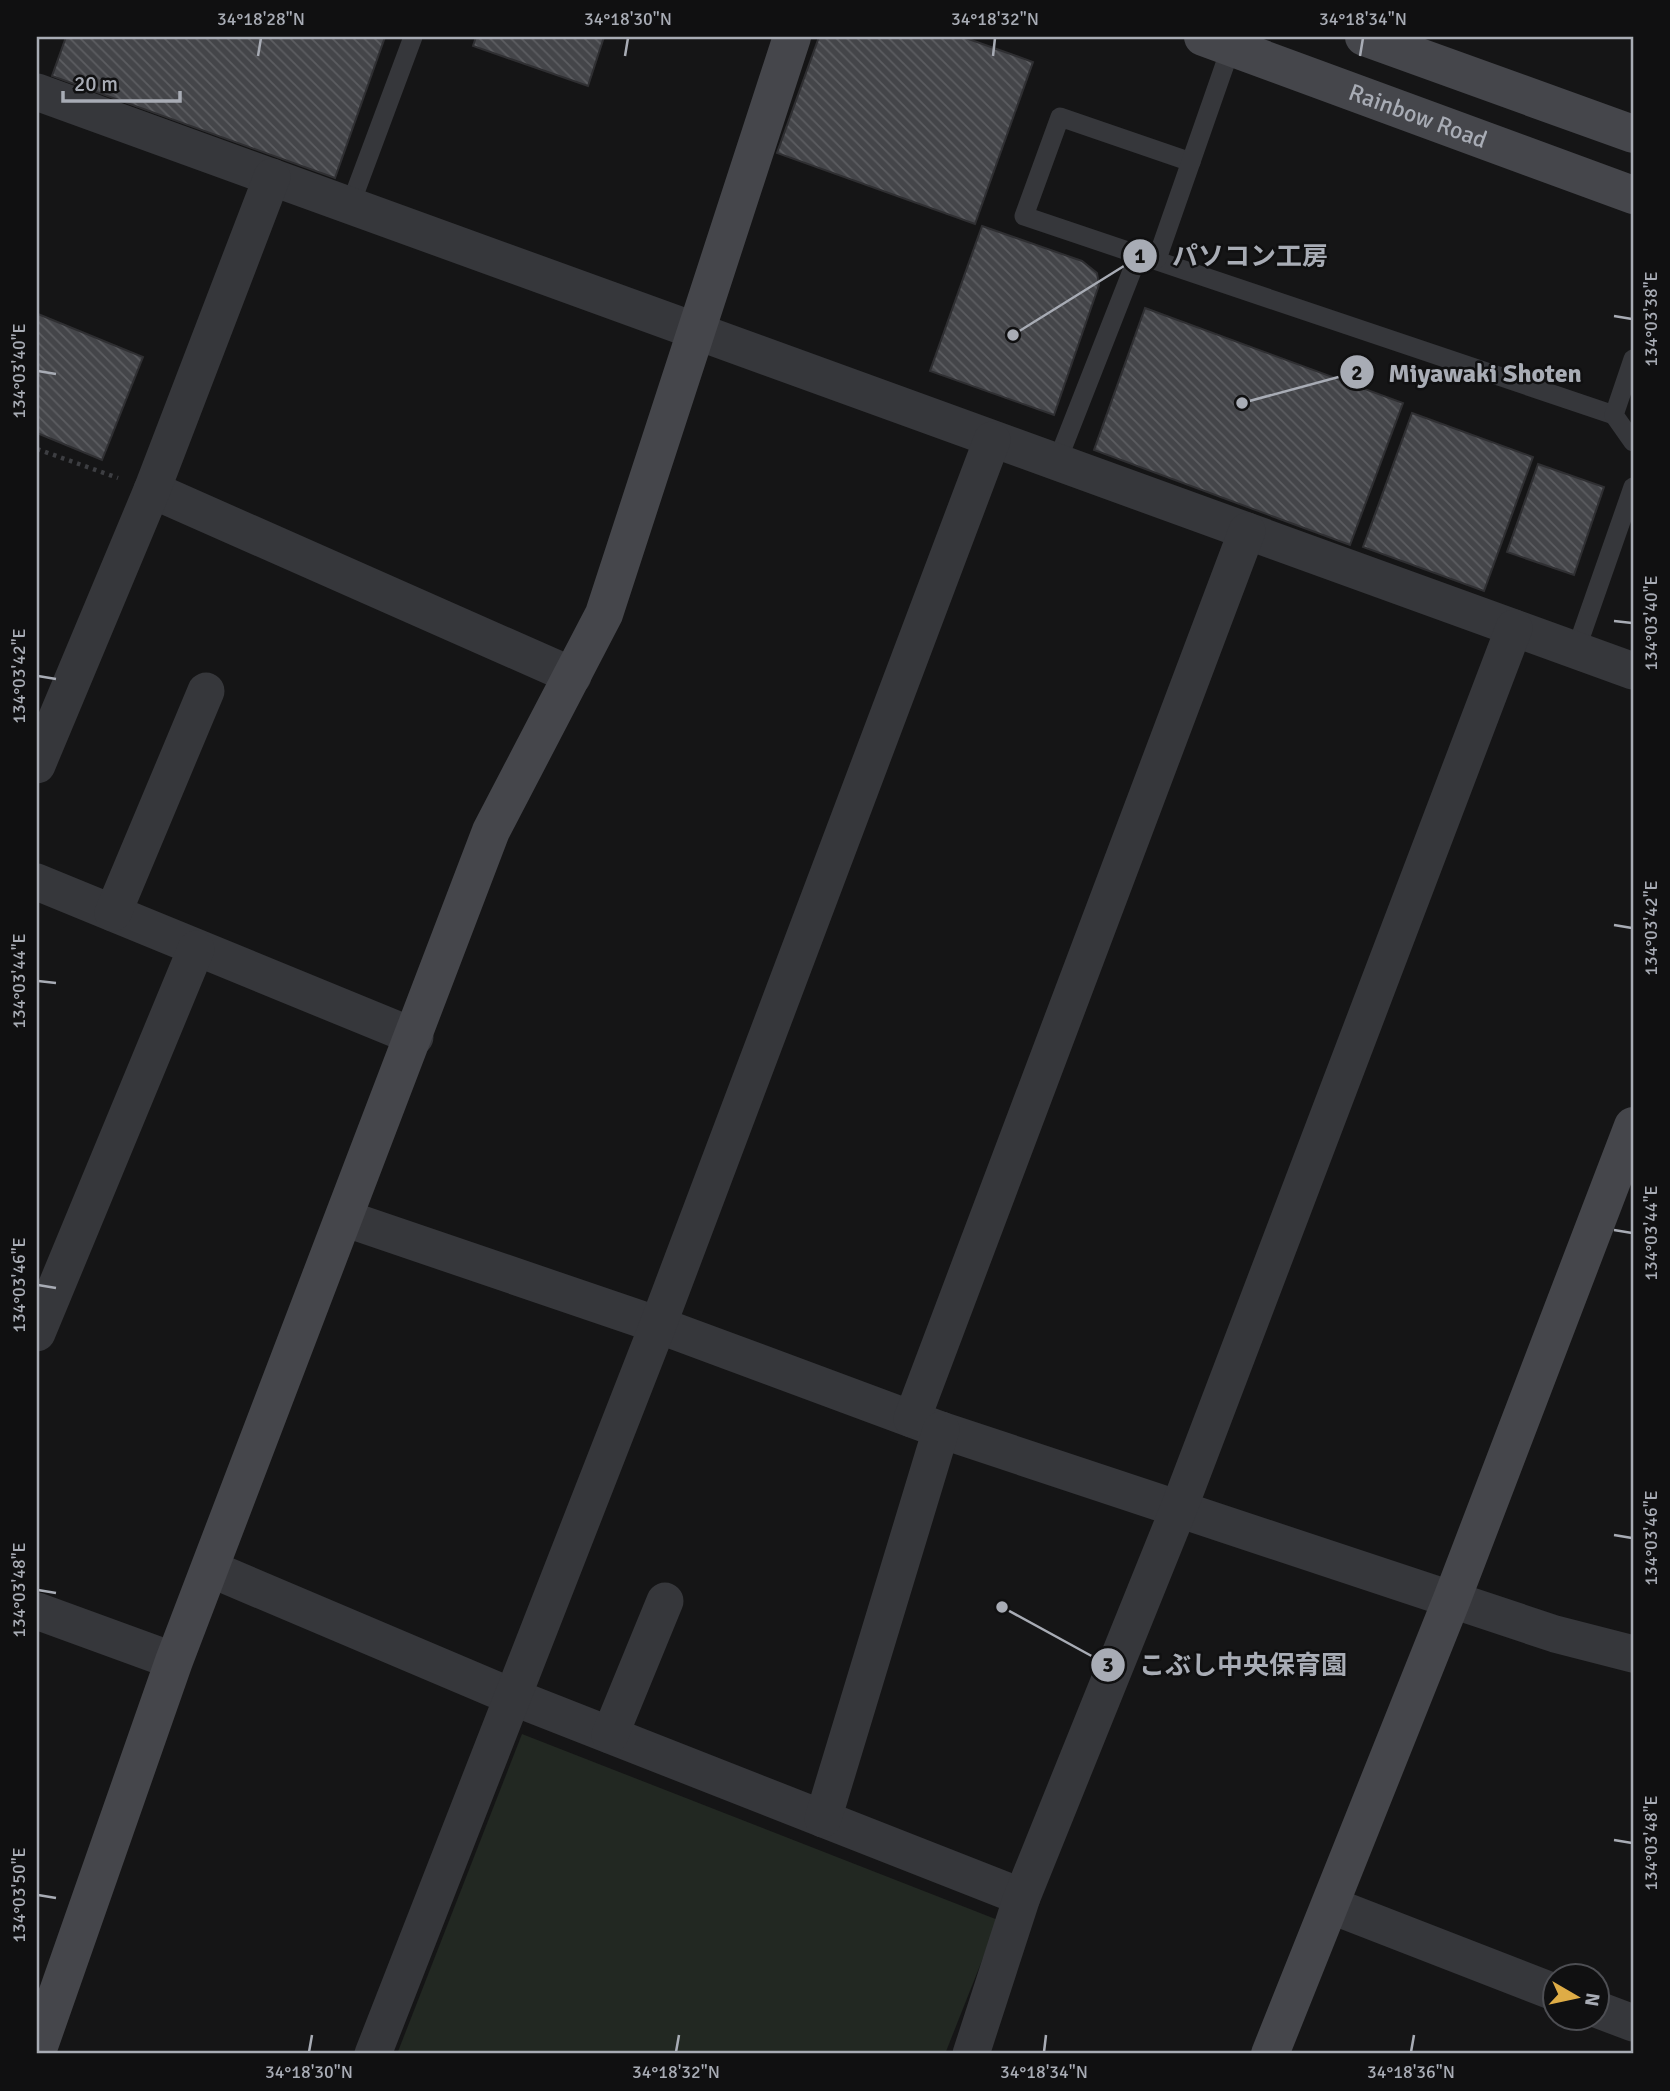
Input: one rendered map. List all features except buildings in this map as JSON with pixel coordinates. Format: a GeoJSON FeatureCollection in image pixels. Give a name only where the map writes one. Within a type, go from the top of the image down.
{"type":"FeatureCollection","features":[{"type":"Feature","properties":{"kind":"street"},"geometry":{"type":"LineString","coordinates":[[37,2052],[174,1661],[415,1037],[491,831],[604,614],[792,37]]}},
{"type":"Feature","properties":{"kind":"street"},"geometry":{"type":"LineString","coordinates":[[1364,37],[1633,134]]}},
{"type":"Feature","properties":{"kind":"street","name":"Rainbow Road"},"geometry":{"type":"LineString","coordinates":[[1217,42],[1633,195]]}},
{"type":"Feature","properties":{"kind":"street"},"geometry":{"type":"LineString","coordinates":[[37,92],[1633,671]]}},
{"type":"Feature","properties":{"kind":"street"},"geometry":{"type":"LineString","coordinates":[[37,765],[152,490],[272,177]]}},
{"type":"Feature","properties":{"kind":"street"},"geometry":{"type":"LineString","coordinates":[[373,2054],[657,1325],[992,440]]}},
{"type":"Feature","properties":{"kind":"street"},"geometry":{"type":"LineString","coordinates":[[152,490],[573,676]]}},
{"type":"Feature","properties":{"kind":"street"},"geometry":{"type":"LineString","coordinates":[[823,1819],[927,1424],[1247,531]]}},
{"type":"Feature","properties":{"kind":"street"},"geometry":{"type":"LineString","coordinates":[[971,2054],[1022,1897],[1179,1508],[1514,628]]}},
{"type":"Feature","properties":{"kind":"street"},"geometry":{"type":"LineString","coordinates":[[113,913],[206,691]]}},
{"type":"Feature","properties":{"kind":"street"},"geometry":{"type":"LineString","coordinates":[[37,882],[196,950],[415,1037]]}},
{"type":"Feature","properties":{"kind":"street"},"geometry":{"type":"LineString","coordinates":[[37,1333],[196,950]]}},
{"type":"Feature","properties":{"kind":"street"},"geometry":{"type":"LineString","coordinates":[[1270,2054],[1452,1599],[1633,1126]]}},
{"type":"Feature","properties":{"kind":"street"},"geometry":{"type":"LineString","coordinates":[[344,1218],[657,1325],[927,1424],[1555,1634],[1633,1654]]}},
{"type":"Feature","properties":{"kind":"street"},"geometry":{"type":"LineString","coordinates":[[211,1569],[513,1697],[1022,1897]]}},
{"type":"Feature","properties":{"kind":"street"},"geometry":{"type":"LineString","coordinates":[[610,1735],[665,1601]]}},
{"type":"Feature","properties":{"kind":"street"},"geometry":{"type":"LineString","coordinates":[[37,1611],[174,1661]]}},
{"type":"Feature","properties":{"kind":"street"},"geometry":{"type":"LineString","coordinates":[[1330,1905],[1540,1986]]}},
{"type":"Feature","properties":{"kind":"street"},"geometry":{"type":"LineString","coordinates":[[1610,2014],[1633,2023]]}},
{"type":"Feature","properties":{"kind":"lane"},"geometry":{"type":"LineString","coordinates":[[350,206],[413,37]]}},
{"type":"Feature","properties":{"kind":"lane"},"geometry":{"type":"LineString","coordinates":[[1057,461],[1191,162],[1217,42]]}},
{"type":"Feature","properties":{"kind":"lane"},"geometry":{"type":"LineString","coordinates":[[1191,162],[1060,117],[1024,216],[1614,415],[1633,442]]}},
{"type":"Feature","properties":{"kind":"lane"},"geometry":{"type":"LineString","coordinates":[[1614,415],[1633,359]]}},
{"type":"Feature","properties":{"kind":"lane"},"geometry":{"type":"LineString","coordinates":[[1576,650],[1633,487]]}},
{"type":"Feature","properties":{"kind":"path"},"geometry":{"type":"LineString","coordinates":[[37,449],[152,490]]}},
{"type":"Feature","properties":{"kind":"shaded area"},"geometry":{"type":"Polygon","coordinates":[[[522,1734],[998,1920],[945,2054],[397,2054],[522,1734]]]}},
{"type":"Feature","properties":{"kind":"place","name":"パソコン工房"},"geometry":{"type":"Point","coordinates":[1013,335]}},
{"type":"Feature","properties":{"kind":"place","name":"Miyawaki Shoten"},"geometry":{"type":"Point","coordinates":[1242,403]}},
{"type":"Feature","properties":{"kind":"place","name":"こぶし中央保育園"},"geometry":{"type":"Point","coordinates":[1002,1607]}}]}
